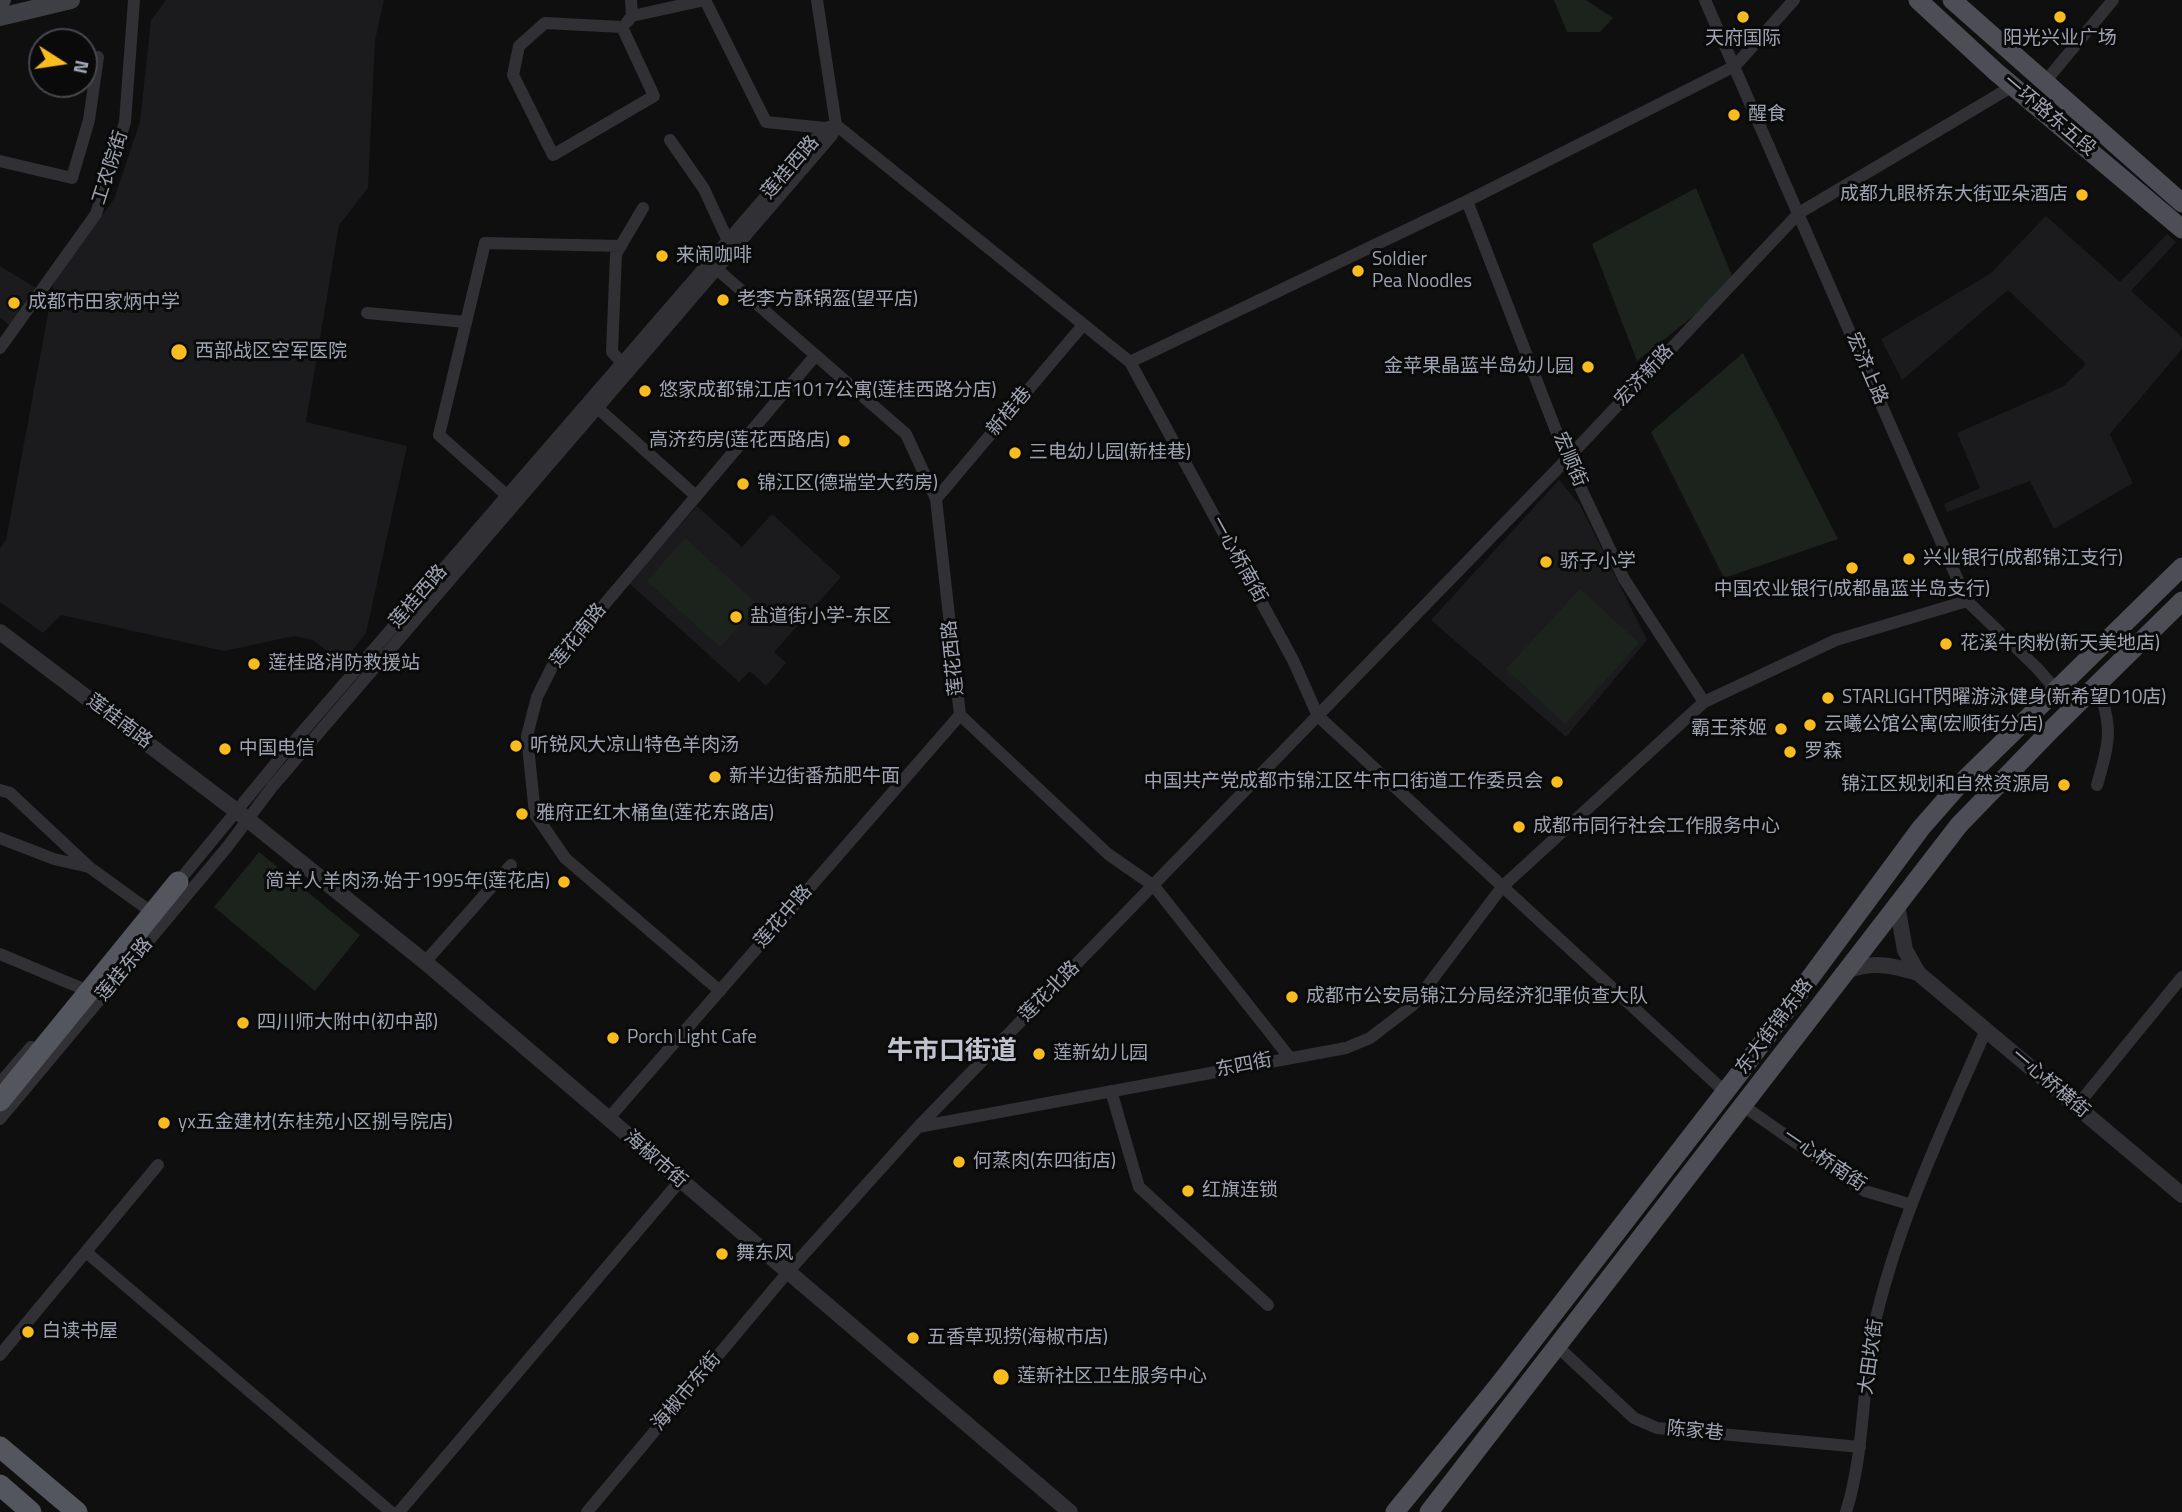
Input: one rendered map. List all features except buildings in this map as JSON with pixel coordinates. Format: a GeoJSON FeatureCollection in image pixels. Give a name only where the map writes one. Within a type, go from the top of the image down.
{"type":"FeatureCollection","features":[{"type":"Feature","properties":{"kind":"highway"},"geometry":{"type":"LineString","coordinates":[[0,1101],[133,941],[178,882]]}},
{"type":"Feature","properties":{"kind":"highway"},"geometry":{"type":"LineString","coordinates":[[0,1447],[77,1512]]}},
{"type":"Feature","properties":{"kind":"highway"},"geometry":{"type":"LineString","coordinates":[[0,1488],[31,1512]]}},
{"type":"Feature","properties":{"kind":"main road"},"geometry":{"type":"LineString","coordinates":[[0,17],[71,0]]}},
{"type":"Feature","properties":{"kind":"main road","name":"一环路东五段"},"geometry":{"type":"LineString","coordinates":[[1918,0],[2013,86],[2182,229]]}},
{"type":"Feature","properties":{"kind":"main road","name":"一环路东五段"},"geometry":{"type":"LineString","coordinates":[[1952,0],[2182,203]]}},
{"type":"Feature","properties":{"kind":"main road","name":"东大街锦东路"},"geometry":{"type":"LineString","coordinates":[[1395,1512],[1497,1387],[1725,1091],[1827,958],[1921,828],[2056,689],[2182,567]]}},
{"type":"Feature","properties":{"kind":"main road","name":"东大街锦东路"},"geometry":{"type":"LineString","coordinates":[[1429,1512],[1745,1107],[1959,825],[2072,708],[2182,601]]}},
{"type":"Feature","properties":{"kind":"main road"},"geometry":{"type":"LineString","coordinates":[[1890,871],[1911,886]]}},
{"type":"Feature","properties":{"kind":"main road"},"geometry":{"type":"LineString","coordinates":[[1827,958],[1846,971]]}},
{"type":"Feature","properties":{"kind":"main road"},"geometry":{"type":"LineString","coordinates":[[0,1460],[61,1512]]}},
{"type":"Feature","properties":{"kind":"main road"},"geometry":{"type":"LineString","coordinates":[[0,1488],[24,1512]]}},
{"type":"Feature","properties":{"kind":"street","name":"工农院街"},"geometry":{"type":"LineString","coordinates":[[0,348],[96,214],[125,122],[134,0]]}},
{"type":"Feature","properties":{"kind":"street"},"geometry":{"type":"LineString","coordinates":[[631,0],[632,16]]}},
{"type":"Feature","properties":{"kind":"street"},"geometry":{"type":"LineString","coordinates":[[622,27],[632,16],[705,0],[766,122],[831,126],[817,0]]}},
{"type":"Feature","properties":{"kind":"street","name":"宏济上路"},"geometry":{"type":"LineString","coordinates":[[1705,0],[1967,601],[2072,708]]}},
{"type":"Feature","properties":{"kind":"street"},"geometry":{"type":"LineString","coordinates":[[1130,362],[1467,201],[1735,66],[1794,0]]}},
{"type":"Feature","properties":{"kind":"street"},"geometry":{"type":"LineString","coordinates":[[2044,83],[2113,0]]}},
{"type":"Feature","properties":{"kind":"street"},"geometry":{"type":"LineString","coordinates":[[545,23],[622,27],[654,96],[553,155],[513,75],[519,46],[545,23]]}},
{"type":"Feature","properties":{"kind":"street","name":"宏济新路"},"geometry":{"type":"LineString","coordinates":[[1318,716],[1567,459],[1799,213],[2013,86]]}},
{"type":"Feature","properties":{"kind":"street"},"geometry":{"type":"LineString","coordinates":[[0,161],[72,178],[89,120],[92,98]]}},
{"type":"Feature","properties":{"kind":"street","name":"莲桂西路"},"geometry":{"type":"LineString","coordinates":[[242,816],[713,266],[728,241],[831,126]]}},
{"type":"Feature","properties":{"kind":"street","name":"莲桂西路"},"geometry":{"type":"LineString","coordinates":[[594,405],[622,363],[832,135],[831,126]]}},
{"type":"Feature","properties":{"kind":"street","name":"一心桥南街"},"geometry":{"type":"LineString","coordinates":[[831,126],[1130,362],[1293,660],[1318,716],[1725,1091]]}},
{"type":"Feature","properties":{"kind":"street"},"geometry":{"type":"LineString","coordinates":[[670,140],[704,189],[728,241]]}},
{"type":"Feature","properties":{"kind":"street","name":"宏顺街"},"geometry":{"type":"LineString","coordinates":[[1467,201],[1567,459],[1624,579],[1704,702]]}},
{"type":"Feature","properties":{"kind":"street"},"geometry":{"type":"LineString","coordinates":[[622,363],[612,352],[616,254],[643,208]]}},
{"type":"Feature","properties":{"kind":"street"},"geometry":{"type":"LineString","coordinates":[[512,500],[439,435],[485,243],[621,246]]}},
{"type":"Feature","properties":{"kind":"street","name":"莲花西路"},"geometry":{"type":"LineString","coordinates":[[713,266],[906,434],[936,499],[960,715],[1108,854],[1154,886],[1290,1058]]}},
{"type":"Feature","properties":{"kind":"street"},"geometry":{"type":"LineString","coordinates":[[367,313],[466,322]]}},
{"type":"Feature","properties":{"kind":"street","name":"新桂巷"},"geometry":{"type":"LineString","coordinates":[[936,499],[1083,325]]}},
{"type":"Feature","properties":{"kind":"street","name":"莲花南路"},"geometry":{"type":"LineString","coordinates":[[720,991],[565,858],[535,814],[527,736],[537,697],[553,666],[814,356]]}},
{"type":"Feature","properties":{"kind":"street"},"geometry":{"type":"LineString","coordinates":[[594,405],[696,496]]}},
{"type":"Feature","properties":{"kind":"street","name":"东四街"},"geometry":{"type":"LineString","coordinates":[[918,1127],[1346,1048],[1370,1038],[1413,1005],[1502,887],[1704,702],[1836,640],[1967,601]]}},
{"type":"Feature","properties":{"kind":"street","name":"莲桂南路"},"geometry":{"type":"LineString","coordinates":[[0,632],[242,816]]}},
{"type":"Feature","properties":{"kind":"street"},"geometry":{"type":"LineString","coordinates":[[2097,683],[2107,712],[2110,741],[2097,785]]}},
{"type":"Feature","properties":{"kind":"street","name":"莲花中路"},"geometry":{"type":"LineString","coordinates":[[608,1119],[960,715]]}},
{"type":"Feature","properties":{"kind":"street","name":"莲花北路"},"geometry":{"type":"LineString","coordinates":[[787,1273],[918,1127],[1318,716]]}},
{"type":"Feature","properties":{"kind":"street"},"geometry":{"type":"LineString","coordinates":[[0,790],[19,800],[89,867],[150,911]]}},
{"type":"Feature","properties":{"kind":"street","name":"莲桂东路"},"geometry":{"type":"LineString","coordinates":[[0,1083],[150,911],[242,816]]}},
{"type":"Feature","properties":{"kind":"street","name":"莲桂东路"},"geometry":{"type":"LineString","coordinates":[[0,1119],[158,931],[242,816]]}},
{"type":"Feature","properties":{"kind":"street","name":"海椒市街"},"geometry":{"type":"LineString","coordinates":[[242,816],[425,962],[1070,1512]]}},
{"type":"Feature","properties":{"kind":"street"},"geometry":{"type":"LineString","coordinates":[[0,838],[54,859],[89,867]]}},
{"type":"Feature","properties":{"kind":"street"},"geometry":{"type":"LineString","coordinates":[[425,962],[511,865]]}},
{"type":"Feature","properties":{"kind":"street","name":"一心桥横街"},"geometry":{"type":"LineString","coordinates":[[1896,905],[1905,950],[1918,973],[2182,1195]]}},
{"type":"Feature","properties":{"kind":"street"},"geometry":{"type":"LineString","coordinates":[[0,954],[81,988]]}},
{"type":"Feature","properties":{"kind":"street","name":"一心桥横街"},"geometry":{"type":"LineString","coordinates":[[1846,971],[1864,964],[1883,963],[1918,973]]}},
{"type":"Feature","properties":{"kind":"street"},"geometry":{"type":"LineString","coordinates":[[2076,1107],[2182,977]]}},
{"type":"Feature","properties":{"kind":"street","name":"大田坎街"},"geometry":{"type":"LineString","coordinates":[[1846,1512],[1856,1482],[1875,1320],[1909,1204],[1986,1030]]}},
{"type":"Feature","properties":{"kind":"street"},"geometry":{"type":"LineString","coordinates":[[1111,1091],[1139,1187],[1268,1305]]}},
{"type":"Feature","properties":{"kind":"street","name":"一心桥南街"},"geometry":{"type":"LineString","coordinates":[[1745,1107],[1865,1191],[1909,1204]]}},
{"type":"Feature","properties":{"kind":"street"},"geometry":{"type":"LineString","coordinates":[[0,1355],[158,1165]]}},
{"type":"Feature","properties":{"kind":"street"},"geometry":{"type":"LineString","coordinates":[[399,1512],[680,1181]]}},
{"type":"Feature","properties":{"kind":"street"},"geometry":{"type":"LineString","coordinates":[[86,1252],[391,1512]]}},
{"type":"Feature","properties":{"kind":"street","name":"海椒市东街"},"geometry":{"type":"LineString","coordinates":[[587,1512],[787,1273]]}},
{"type":"Feature","properties":{"kind":"street","name":"陈家巷"},"geometry":{"type":"LineString","coordinates":[[1559,1348],[1634,1419],[1657,1428],[1860,1447]]}},
{"type":"Feature","properties":{"kind":"shaded area","name":"西部战区空军医院"},"geometry":{"type":"Polygon","coordinates":[[[166,0],[384,0],[375,40],[368,188],[339,225],[306,422],[407,446],[366,633],[342,663],[313,640],[294,636],[224,651],[61,615],[43,633],[0,602],[0,548],[6,540],[54,282],[114,199],[140,122],[151,20],[166,0]]]}},
{"type":"Feature","properties":{"kind":"shaded area"},"geometry":{"type":"Polygon","coordinates":[[[1554,0],[1586,0],[1613,18],[1600,32],[1567,32],[1554,0]]]}},
{"type":"Feature","properties":{"kind":"shaded area"},"geometry":{"type":"Polygon","coordinates":[[[1696,188],[1735,283],[1637,361],[1592,244],[1696,188]]]}},
{"type":"Feature","properties":{"kind":"shaded area"},"geometry":{"type":"Polygon","coordinates":[[[2046,216],[2120,282],[2167,234],[2176,242],[2131,291],[2182,337],[2182,349],[2110,434],[2133,483],[2054,529],[2030,481],[1947,512],[1944,504],[1980,488],[1957,433],[2064,386],[2086,364],[2008,290],[1902,380],[1881,339],[1991,273],[2046,216]]]}},
{"type":"Feature","properties":{"kind":"shaded area","name":"成都市田家炳中学"},"geometry":{"type":"Polygon","coordinates":[[[0,266],[36,288],[11,326],[0,318],[0,266]]]}},
{"type":"Feature","properties":{"kind":"shaded area"},"geometry":{"type":"Polygon","coordinates":[[[1743,353],[1838,539],[1724,578],[1651,432],[1743,353]]]}},
{"type":"Feature","properties":{"kind":"shaded area","name":"骄子小学"},"geometry":{"type":"Polygon","coordinates":[[[1559,480],[1580,505],[1647,640],[1566,737],[1431,620],[1559,480]]]}},
{"type":"Feature","properties":{"kind":"shaded area","name":"盐道街小学-东区"},"geometry":{"type":"Polygon","coordinates":[[[697,506],[742,547],[772,514],[841,577],[774,652],[786,663],[766,686],[750,671],[739,682],[629,583],[697,506]]]}},
{"type":"Feature","properties":{"kind":"shaded area"},"geometry":{"type":"Polygon","coordinates":[[[685,538],[758,605],[720,647],[647,581],[685,538]]]}},
{"type":"Feature","properties":{"kind":"shaded area"},"geometry":{"type":"Polygon","coordinates":[[[1580,589],[1639,643],[1565,724],[1506,669],[1580,589]]]}},
{"type":"Feature","properties":{"kind":"shaded area"},"geometry":{"type":"Polygon","coordinates":[[[259,852],[360,935],[315,991],[214,907],[259,852]]]}},
{"type":"Feature","properties":{"kind":"place","name":"天府国际"},"geometry":{"type":"Point","coordinates":[1743,17]}},
{"type":"Feature","properties":{"kind":"place","name":"阳光兴业广场"},"geometry":{"type":"Point","coordinates":[2060,17]}},
{"type":"Feature","properties":{"kind":"place","name":"醒食"},"geometry":{"type":"Point","coordinates":[1734,115]}},
{"type":"Feature","properties":{"kind":"place","name":"成都九眼桥东大街亚朵酒店"},"geometry":{"type":"Point","coordinates":[2082,195]}},
{"type":"Feature","properties":{"kind":"place","name":"来闹咖啡"},"geometry":{"type":"Point","coordinates":[662,256]}},
{"type":"Feature","properties":{"kind":"place","name":"Soldier Pea Noodles"},"geometry":{"type":"Point","coordinates":[1358,271]}},
{"type":"Feature","properties":{"kind":"place","name":"老李方酥锅盔(望平店)"},"geometry":{"type":"Point","coordinates":[723,300]}},
{"type":"Feature","properties":{"kind":"place","name":"成都市田家炳中学"},"geometry":{"type":"Point","coordinates":[14,303]}},
{"type":"Feature","properties":{"kind":"place","name":"西部战区空军医院"},"geometry":{"type":"Point","coordinates":[179,352]}},
{"type":"Feature","properties":{"kind":"place","name":"金苹果晶蓝半岛幼儿园"},"geometry":{"type":"Point","coordinates":[1588,367]}},
{"type":"Feature","properties":{"kind":"place","name":"悠家成都锦江店1017公寓(莲桂西路分店)"},"geometry":{"type":"Point","coordinates":[645,391]}},
{"type":"Feature","properties":{"kind":"place","name":"高济药房(莲花西路店)"},"geometry":{"type":"Point","coordinates":[844,441]}},
{"type":"Feature","properties":{"kind":"place","name":"三电幼儿园(新桂巷)"},"geometry":{"type":"Point","coordinates":[1015,453]}},
{"type":"Feature","properties":{"kind":"place","name":"锦江区(德瑞堂大药房)"},"geometry":{"type":"Point","coordinates":[743,484]}},
{"type":"Feature","properties":{"kind":"place","name":"兴业银行(成都锦江支行)"},"geometry":{"type":"Point","coordinates":[1909,559]}},
{"type":"Feature","properties":{"kind":"place","name":"骄子小学"},"geometry":{"type":"Point","coordinates":[1546,562]}},
{"type":"Feature","properties":{"kind":"place","name":"中国农业银行(成都晶蓝半岛支行)"},"geometry":{"type":"Point","coordinates":[1852,568]}},
{"type":"Feature","properties":{"kind":"place","name":"盐道街小学-东区"},"geometry":{"type":"Point","coordinates":[736,617]}},
{"type":"Feature","properties":{"kind":"place","name":"花溪牛肉粉(新天美地店)"},"geometry":{"type":"Point","coordinates":[1946,644]}},
{"type":"Feature","properties":{"kind":"place","name":"莲桂路消防救援站"},"geometry":{"type":"Point","coordinates":[254,664]}},
{"type":"Feature","properties":{"kind":"place","name":"STARLIGHT閃曜游泳健身(新希望D10店)"},"geometry":{"type":"Point","coordinates":[1828,698]}},
{"type":"Feature","properties":{"kind":"place","name":"云曦公馆公寓(宏顺街分店)"},"geometry":{"type":"Point","coordinates":[1810,725]}},
{"type":"Feature","properties":{"kind":"place","name":"霸王茶姬"},"geometry":{"type":"Point","coordinates":[1781,729]}},
{"type":"Feature","properties":{"kind":"place","name":"听锐风大凉山特色羊肉汤"},"geometry":{"type":"Point","coordinates":[516,746]}},
{"type":"Feature","properties":{"kind":"place","name":"中国电信"},"geometry":{"type":"Point","coordinates":[225,749]}},
{"type":"Feature","properties":{"kind":"place","name":"罗森"},"geometry":{"type":"Point","coordinates":[1790,752]}},
{"type":"Feature","properties":{"kind":"place","name":"新半边街番茄肥牛面"},"geometry":{"type":"Point","coordinates":[715,777]}},
{"type":"Feature","properties":{"kind":"place","name":"中国共产党成都市锦江区牛市口街道工作委员会"},"geometry":{"type":"Point","coordinates":[1557,782]}},
{"type":"Feature","properties":{"kind":"place","name":"锦江区规划和自然资源局"},"geometry":{"type":"Point","coordinates":[2064,785]}},
{"type":"Feature","properties":{"kind":"place","name":"雅府正红木桶鱼(莲花东路店)"},"geometry":{"type":"Point","coordinates":[522,814]}},
{"type":"Feature","properties":{"kind":"place","name":"成都市同行社会工作服务中心"},"geometry":{"type":"Point","coordinates":[1519,827]}},
{"type":"Feature","properties":{"kind":"place","name":"简羊人羊肉汤·始于1995年(莲花店)"},"geometry":{"type":"Point","coordinates":[564,882]}},
{"type":"Feature","properties":{"kind":"place","name":"成都市公安局锦江分局经济犯罪侦查大队"},"geometry":{"type":"Point","coordinates":[1292,997]}},
{"type":"Feature","properties":{"kind":"place","name":"四川师大附中(初中部)"},"geometry":{"type":"Point","coordinates":[243,1023]}},
{"type":"Feature","properties":{"kind":"place","name":"Porch Light Cafe"},"geometry":{"type":"Point","coordinates":[613,1038]}},
{"type":"Feature","properties":{"kind":"place","name":"莲新幼儿园"},"geometry":{"type":"Point","coordinates":[1039,1054]}},
{"type":"Feature","properties":{"kind":"place","name":"yx五金建材(东桂苑小区捌号院店)"},"geometry":{"type":"Point","coordinates":[164,1123]}},
{"type":"Feature","properties":{"kind":"place","name":"何蒸肉(东四街店)"},"geometry":{"type":"Point","coordinates":[959,1162]}},
{"type":"Feature","properties":{"kind":"place","name":"红旗连锁"},"geometry":{"type":"Point","coordinates":[1188,1191]}},
{"type":"Feature","properties":{"kind":"place","name":"舞东风"},"geometry":{"type":"Point","coordinates":[722,1254]}},
{"type":"Feature","properties":{"kind":"place","name":"白读书屋"},"geometry":{"type":"Point","coordinates":[28,1332]}},
{"type":"Feature","properties":{"kind":"place","name":"五香草现捞(海椒市店)"},"geometry":{"type":"Point","coordinates":[913,1338]}},
{"type":"Feature","properties":{"kind":"place","name":"莲新社区卫生服务中心"},"geometry":{"type":"Point","coordinates":[1001,1377]}},
{"type":"Feature","properties":{"kind":"district","name":"牛市口街道"},"geometry":{"type":"Point","coordinates":[952,1053]}}]}
